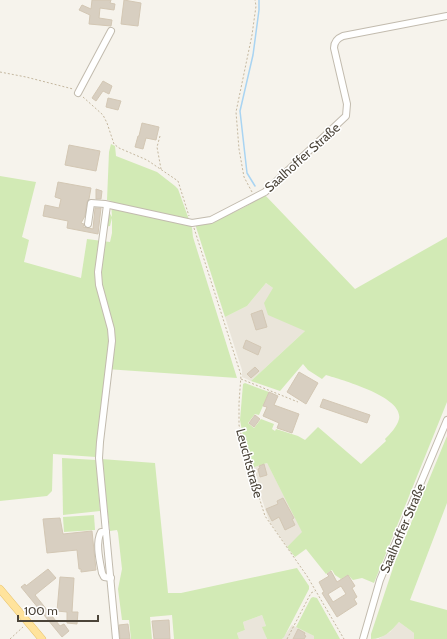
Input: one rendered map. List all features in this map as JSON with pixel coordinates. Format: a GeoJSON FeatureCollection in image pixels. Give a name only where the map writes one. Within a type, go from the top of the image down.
{"type":"FeatureCollection","features":[{"type":"Feature","properties":{"kind":"main road"},"geometry":{"type":"LineString","coordinates":[[0,589],[42,639]]}},
{"type":"Feature","properties":{"kind":"street","name":"Saalhoffer Straße"},"geometry":{"type":"LineString","coordinates":[[192,223],[211,220],[265,192],[346,116],[347,104],[334,48],[334,44],[339,38],[447,16]]}},
{"type":"Feature","properties":{"kind":"street"},"geometry":{"type":"LineString","coordinates":[[78,93],[111,31]]}},
{"type":"Feature","properties":{"kind":"street"},"geometry":{"type":"LineString","coordinates":[[88,224],[91,203],[192,223]]}},
{"type":"Feature","properties":{"kind":"street"},"geometry":{"type":"LineString","coordinates":[[107,205],[98,272],[99,285],[112,341],[99,458],[116,639]]}},
{"type":"Feature","properties":{"kind":"street","name":"Saalhoffer Straße"},"geometry":{"type":"LineString","coordinates":[[363,639],[380,580],[447,420]]}},
{"type":"Feature","properties":{"kind":"path"},"geometry":{"type":"LineString","coordinates":[[254,198],[244,177],[239,150],[236,112],[252,35],[256,6],[255,0]]}},
{"type":"Feature","properties":{"kind":"path","name":"Leuchtstraße"},"geometry":{"type":"LineString","coordinates":[[0,72],[26,76],[72,88],[103,116],[114,144],[119,148],[147,160],[178,181],[241,375],[238,425],[245,453],[265,516],[315,590],[344,639]]}},
{"type":"Feature","properties":{"kind":"path"},"geometry":{"type":"LineString","coordinates":[[160,136],[157,147],[161,170]]}},
{"type":"Feature","properties":{"kind":"path"},"geometry":{"type":"LineString","coordinates":[[241,379],[298,402]]}},
{"type":"Feature","properties":{"kind":"path"},"geometry":{"type":"LineString","coordinates":[[287,639],[311,593],[315,590]]}},
{"type":"Feature","properties":{"kind":"path"},"geometry":{"type":"LineString","coordinates":[[10,639],[28,622]]}},
{"type":"Feature","properties":{"kind":"shaded area"},"geometry":{"type":"Polygon","coordinates":[[[266,283],[273,288],[305,331],[251,381],[242,377],[242,370],[225,317],[247,306],[266,283]]]}},
{"type":"Feature","properties":{"kind":"shaded area"},"geometry":{"type":"Polygon","coordinates":[[[267,463],[303,532],[287,547],[269,521],[252,468],[267,463]]]}},
{"type":"Feature","properties":{"kind":"shaded area"},"geometry":{"type":"Polygon","coordinates":[[[262,615],[266,626],[263,627],[267,639],[239,639],[237,633],[245,630],[243,622],[262,615]]]}},
{"type":"Feature","properties":{"kind":"shaded area"},"geometry":{"type":"Polygon","coordinates":[[[399,622],[414,633],[414,639],[378,639],[390,632],[399,622]]]}},
{"type":"Feature","properties":{"kind":"shaded area"},"geometry":{"type":"Polygon","coordinates":[[[292,625],[314,636],[314,639],[282,639],[292,625]]]}},
{"type":"Feature","properties":{"kind":"green space"},"geometry":{"type":"Polygon","coordinates":[[[111,144],[115,146],[116,156],[157,172],[178,189],[192,228],[193,237],[237,378],[106,369],[96,457],[53,454],[52,491],[47,496],[0,501],[0,176],[36,182],[22,237],[29,240],[24,262],[81,278],[87,239],[110,242],[112,233],[112,218],[110,226],[104,227],[107,209],[112,217],[111,201],[107,200],[109,152],[111,144]]]}},
{"type":"Feature","properties":{"kind":"green space"},"geometry":{"type":"Polygon","coordinates":[[[264,194],[355,289],[447,237],[447,402],[374,583],[362,578],[353,580],[348,575],[341,579],[335,575],[332,570],[326,574],[306,549],[295,557],[287,547],[302,532],[267,463],[252,468],[240,420],[243,384],[245,383],[269,392],[259,415],[255,414],[248,423],[254,428],[261,419],[274,424],[272,429],[275,431],[276,429],[298,436],[305,440],[318,427],[361,464],[386,441],[385,439],[395,428],[399,419],[398,411],[392,404],[382,397],[357,385],[326,375],[322,379],[308,370],[303,364],[280,391],[251,381],[305,331],[268,315],[264,303],[273,288],[266,283],[247,306],[225,317],[196,225],[223,217],[241,209],[257,200],[264,194]]]}},
{"type":"Feature","properties":{"kind":"green space"},"geometry":{"type":"Polygon","coordinates":[[[447,436],[447,503],[410,600],[447,610],[447,639],[414,639],[414,633],[399,622],[380,638],[371,639],[371,634],[395,562],[447,436]]]}},
{"type":"Feature","properties":{"kind":"green space"},"geometry":{"type":"Polygon","coordinates":[[[62,458],[96,460],[100,511],[63,515],[62,458]]]}},
{"type":"Feature","properties":{"kind":"green space"},"geometry":{"type":"Polygon","coordinates":[[[101,459],[155,463],[168,593],[181,593],[297,568],[309,586],[309,589],[284,637],[282,639],[267,639],[262,627],[266,626],[262,615],[243,622],[245,630],[237,633],[239,639],[174,639],[172,615],[150,617],[152,639],[131,639],[129,620],[122,620],[118,589],[122,569],[118,533],[117,530],[110,531],[101,459]]]}},
{"type":"Feature","properties":{"kind":"green space"},"geometry":{"type":"Polygon","coordinates":[[[94,515],[95,530],[64,532],[63,517],[94,515]]]}},
{"type":"Feature","properties":{"kind":"green space"},"geometry":{"type":"Polygon","coordinates":[[[311,598],[317,598],[340,639],[314,639],[314,636],[296,627],[311,598]]]}},
{"type":"Feature","properties":{"kind":"building"},"geometry":{"type":"Polygon","coordinates":[[[92,0],[111,0],[110,3],[115,4],[114,10],[100,8],[99,18],[112,20],[111,26],[89,24],[90,15],[79,10],[82,5],[91,9],[92,0]]]}},
{"type":"Feature","properties":{"kind":"building"},"geometry":{"type":"Polygon","coordinates":[[[124,0],[141,3],[138,26],[121,24],[124,0]]]}},
{"type":"Feature","properties":{"kind":"building"},"geometry":{"type":"Polygon","coordinates":[[[103,81],[112,86],[109,94],[103,91],[96,101],[92,98],[103,81]]]}},
{"type":"Feature","properties":{"kind":"building"},"geometry":{"type":"Polygon","coordinates":[[[108,98],[121,101],[118,110],[106,107],[108,98]]]}},
{"type":"Feature","properties":{"kind":"building"},"geometry":{"type":"Polygon","coordinates":[[[142,123],[159,127],[156,140],[146,138],[143,149],[135,147],[142,123]]]}},
{"type":"Feature","properties":{"kind":"building"},"geometry":{"type":"Polygon","coordinates":[[[69,145],[100,151],[96,171],[65,165],[69,145]]]}},
{"type":"Feature","properties":{"kind":"building"},"geometry":{"type":"Polygon","coordinates":[[[58,182],[91,188],[85,216],[81,223],[84,224],[83,227],[93,229],[95,208],[101,208],[98,234],[67,228],[68,221],[43,216],[45,205],[59,208],[61,199],[55,197],[58,182]]]}},
{"type":"Feature","properties":{"kind":"building"},"geometry":{"type":"Polygon","coordinates":[[[96,189],[102,191],[101,199],[96,199],[96,189]]]}},
{"type":"Feature","properties":{"kind":"building"},"geometry":{"type":"Polygon","coordinates":[[[262,310],[267,327],[256,330],[251,314],[262,310]]]}},
{"type":"Feature","properties":{"kind":"building"},"geometry":{"type":"Polygon","coordinates":[[[246,340],[261,347],[258,355],[243,348],[246,340]]]}},
{"type":"Feature","properties":{"kind":"building"},"geometry":{"type":"Polygon","coordinates":[[[255,367],[259,371],[251,378],[247,374],[255,367]]]}},
{"type":"Feature","properties":{"kind":"building"},"geometry":{"type":"Polygon","coordinates":[[[299,372],[318,383],[306,404],[287,392],[299,372]]]}},
{"type":"Feature","properties":{"kind":"building"},"geometry":{"type":"Polygon","coordinates":[[[269,392],[278,396],[274,405],[299,414],[292,433],[277,428],[279,423],[263,416],[267,407],[263,406],[269,392]]]}},
{"type":"Feature","properties":{"kind":"building"},"geometry":{"type":"Polygon","coordinates":[[[323,399],[370,415],[367,423],[320,407],[323,399]]]}},
{"type":"Feature","properties":{"kind":"building"},"geometry":{"type":"Polygon","coordinates":[[[255,415],[260,419],[254,427],[249,423],[255,415]]]}},
{"type":"Feature","properties":{"kind":"building"},"geometry":{"type":"Polygon","coordinates":[[[264,464],[267,475],[260,477],[258,469],[260,468],[259,466],[264,464]]]}},
{"type":"Feature","properties":{"kind":"building"},"geometry":{"type":"Polygon","coordinates":[[[283,498],[294,518],[292,519],[295,525],[285,530],[279,517],[272,521],[266,509],[278,504],[277,501],[283,498]]]}},
{"type":"Feature","properties":{"kind":"building"},"geometry":{"type":"Polygon","coordinates":[[[60,518],[63,534],[92,531],[96,570],[81,572],[81,569],[79,569],[77,550],[47,553],[43,519],[60,518]]]}},
{"type":"Feature","properties":{"kind":"building"},"geometry":{"type":"Polygon","coordinates":[[[48,569],[56,578],[35,595],[60,626],[64,624],[69,631],[62,637],[21,587],[25,584],[26,586],[48,569]]]}},
{"type":"Feature","properties":{"kind":"building"},"geometry":{"type":"Polygon","coordinates":[[[331,571],[337,582],[348,575],[355,586],[352,588],[357,597],[354,599],[357,604],[337,617],[322,593],[324,592],[319,582],[329,576],[327,574],[331,571]],[[341,586],[328,594],[333,602],[346,594],[341,586]]]}},
{"type":"Feature","properties":{"kind":"building"},"geometry":{"type":"Polygon","coordinates":[[[60,577],[74,578],[72,612],[78,612],[77,624],[67,623],[67,612],[57,611],[60,577]]]}},
{"type":"Feature","properties":{"kind":"building"},"geometry":{"type":"Polygon","coordinates":[[[169,620],[170,639],[154,639],[152,621],[169,620]]]}},
{"type":"Feature","properties":{"kind":"building"},"geometry":{"type":"Polygon","coordinates":[[[128,624],[130,639],[120,639],[119,625],[128,624]]]}},
{"type":"Feature","properties":{"kind":"building"},"geometry":{"type":"Polygon","coordinates":[[[298,629],[305,633],[304,635],[306,636],[304,639],[293,639],[298,629]]]}},
{"type":"Feature","properties":{"kind":"waterway"},"geometry":{"type":"LineString","coordinates":[[255,186],[247,173],[240,111],[253,55],[259,0]]}}]}
